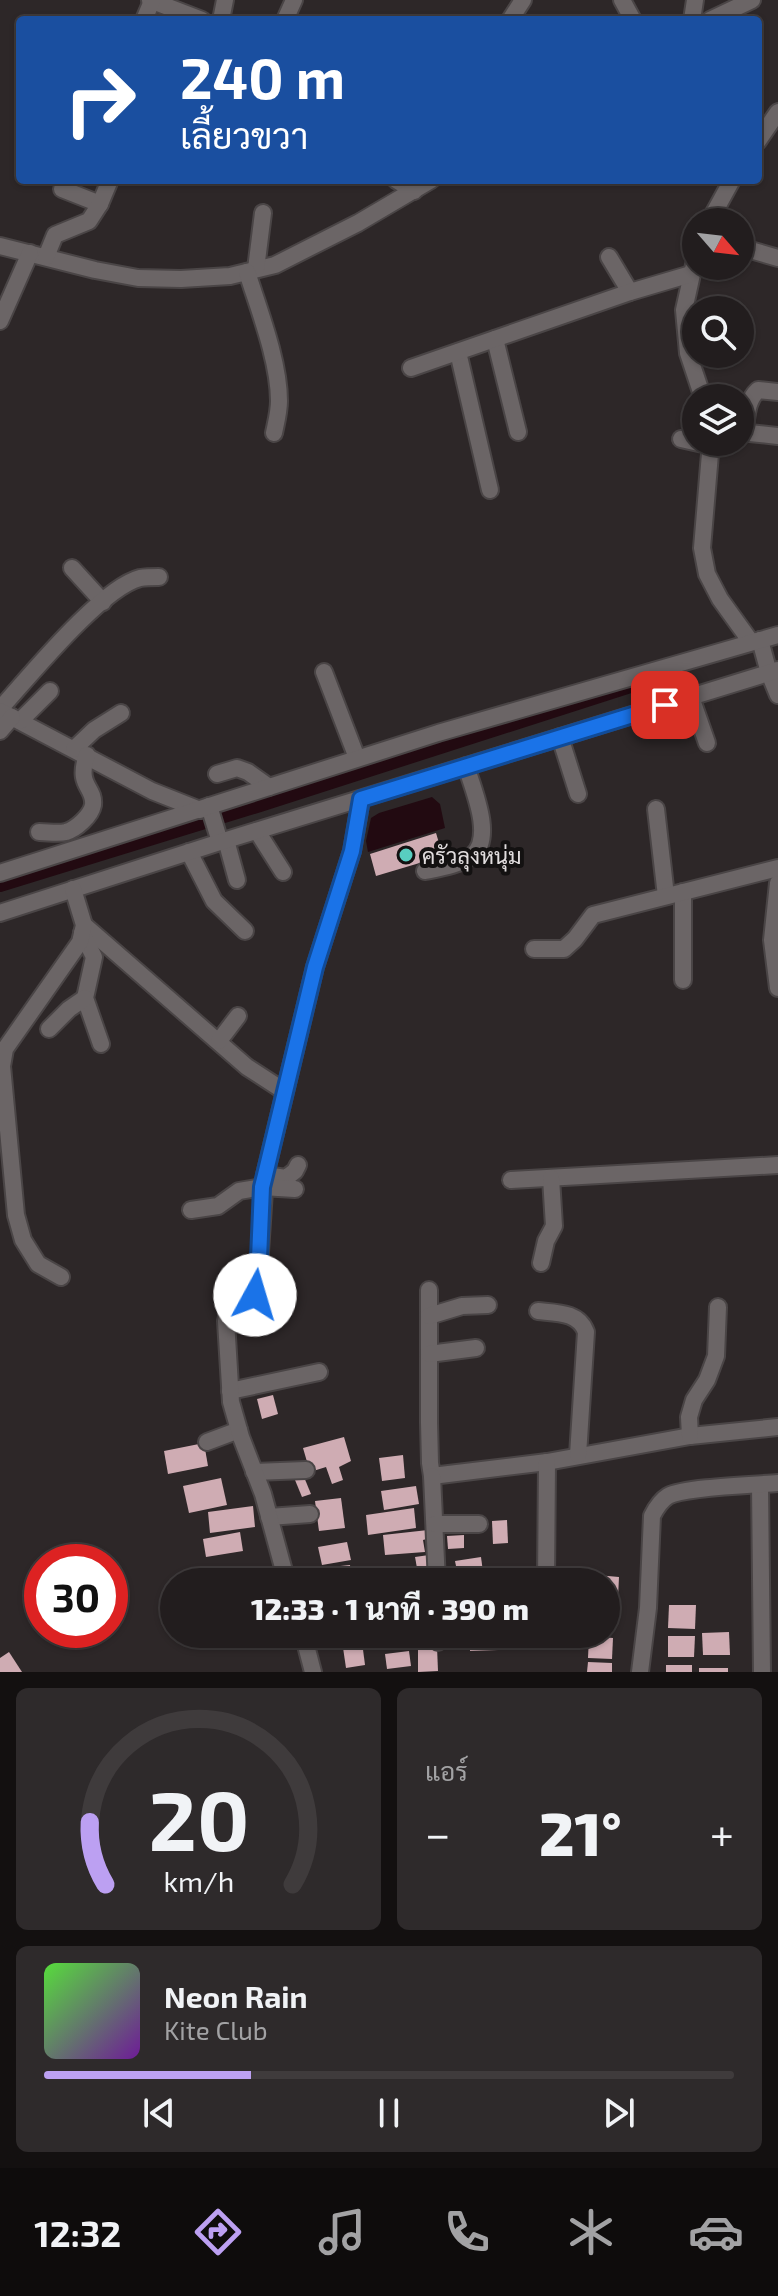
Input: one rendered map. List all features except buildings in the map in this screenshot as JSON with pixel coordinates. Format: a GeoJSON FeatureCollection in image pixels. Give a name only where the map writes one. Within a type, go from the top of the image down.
{"type":"FeatureCollection","features":[{"type":"Feature","properties":{"kind":"street"},"geometry":{"type":"LineString","coordinates":[[151,0],[192,16]]}},
{"type":"Feature","properties":{"kind":"street"},"geometry":{"type":"LineString","coordinates":[[718,16],[752,0]]}},
{"type":"Feature","properties":{"kind":"street"},"geometry":{"type":"LineString","coordinates":[[762,135],[778,112]]}},
{"type":"Feature","properties":{"kind":"street"},"geometry":{"type":"LineString","coordinates":[[0,321],[38,255],[55,235],[89,221],[108,184]]}},
{"type":"Feature","properties":{"kind":"street"},"geometry":{"type":"LineString","coordinates":[[403,184],[414,191]]}},
{"type":"Feature","properties":{"kind":"street"},"geometry":{"type":"LineString","coordinates":[[0,246],[138,278],[230,276],[275,265],[358,223],[425,184]]}},
{"type":"Feature","properties":{"kind":"street"},"geometry":{"type":"LineString","coordinates":[[717,208],[730,184]]}},
{"type":"Feature","properties":{"kind":"street"},"geometry":{"type":"LineString","coordinates":[[62,189],[100,204]]}},
{"type":"Feature","properties":{"kind":"street"},"geometry":{"type":"LineString","coordinates":[[263,213],[251,270],[277,384],[279,403],[274,433]]}},
{"type":"Feature","properties":{"kind":"street"},"geometry":{"type":"LineString","coordinates":[[754,251],[778,258]]}},
{"type":"Feature","properties":{"kind":"street"},"geometry":{"type":"LineString","coordinates":[[609,257],[630,292]]}},
{"type":"Feature","properties":{"kind":"street"},"geometry":{"type":"LineString","coordinates":[[411,368],[682,277]]}},
{"type":"Feature","properties":{"kind":"street"},"geometry":{"type":"LineString","coordinates":[[690,280],[684,310],[688,353],[698,384]]}},
{"type":"Feature","properties":{"kind":"street"},"geometry":{"type":"LineString","coordinates":[[495,339],[518,432]]}},
{"type":"Feature","properties":{"kind":"street"},"geometry":{"type":"LineString","coordinates":[[458,352],[490,490]]}},
{"type":"Feature","properties":{"kind":"street"},"geometry":{"type":"LineString","coordinates":[[754,393],[758,390],[778,392]]}},
{"type":"Feature","properties":{"kind":"street"},"geometry":{"type":"LineString","coordinates":[[754,433],[778,436]]}},
{"type":"Feature","properties":{"kind":"street"},"geometry":{"type":"LineString","coordinates":[[711,456],[702,548],[707,574],[720,599],[757,642],[771,670],[778,695]]}},
{"type":"Feature","properties":{"kind":"street"},"geometry":{"type":"LineString","coordinates":[[72,568],[103,602]]}},
{"type":"Feature","properties":{"kind":"street"},"geometry":{"type":"LineString","coordinates":[[0,731],[8,715],[63,639],[125,586],[140,578],[159,577]]}},
{"type":"Feature","properties":{"kind":"street"},"geometry":{"type":"LineString","coordinates":[[0,873],[207,811],[269,787],[438,733],[778,635]]}},
{"type":"Feature","properties":{"kind":"street"},"geometry":{"type":"LineString","coordinates":[[0,913],[221,839],[257,831],[771,670]]}},
{"type":"Feature","properties":{"kind":"street"},"geometry":{"type":"LineString","coordinates":[[324,672],[357,758]]}},
{"type":"Feature","properties":{"kind":"street"},"geometry":{"type":"LineString","coordinates":[[8,715],[50,691]]}},
{"type":"Feature","properties":{"kind":"street"},"geometry":{"type":"LineString","coordinates":[[691,697],[707,743]]}},
{"type":"Feature","properties":{"kind":"street"},"geometry":{"type":"LineString","coordinates":[[39,832],[66,832],[87,817],[93,805],[82,778],[80,752],[94,730],[121,713]]}},
{"type":"Feature","properties":{"kind":"street"},"geometry":{"type":"LineString","coordinates":[[8,715],[152,791],[207,811],[237,880]]}},
{"type":"Feature","properties":{"kind":"street"},"geometry":{"type":"LineString","coordinates":[[560,737],[578,794]]}},
{"type":"Feature","properties":{"kind":"street"},"geometry":{"type":"LineString","coordinates":[[425,871],[452,865],[472,856],[480,845],[483,834],[481,818],[466,766]]}},
{"type":"Feature","properties":{"kind":"street"},"geometry":{"type":"LineString","coordinates":[[217,774],[237,768],[269,787]]}},
{"type":"Feature","properties":{"kind":"street"},"geometry":{"type":"LineString","coordinates":[[283,1568],[239,1430],[230,1391],[226,1321],[229,1309],[255,1295],[264,1181],[315,967],[352,851],[361,799]]}},
{"type":"Feature","properties":{"kind":"street"},"geometry":{"type":"LineString","coordinates":[[656,809],[666,896]]}},
{"type":"Feature","properties":{"kind":"street"},"geometry":{"type":"LineString","coordinates":[[257,831],[283,872]]}},
{"type":"Feature","properties":{"kind":"street"},"geometry":{"type":"LineString","coordinates":[[189,852],[214,901],[245,931]]}},
{"type":"Feature","properties":{"kind":"street"},"geometry":{"type":"LineString","coordinates":[[534,949],[564,949],[593,915],[778,868]]}},
{"type":"Feature","properties":{"kind":"street"},"geometry":{"type":"LineString","coordinates":[[778,883],[772,940],[778,988]]}},
{"type":"Feature","properties":{"kind":"street"},"geometry":{"type":"LineString","coordinates":[[73,889],[94,957],[85,998],[101,1044]]}},
{"type":"Feature","properties":{"kind":"street"},"geometry":{"type":"LineString","coordinates":[[683,892],[683,980]]}},
{"type":"Feature","properties":{"kind":"street"},"geometry":{"type":"LineString","coordinates":[[83,929],[247,1067],[284,1091]]}},
{"type":"Feature","properties":{"kind":"street"},"geometry":{"type":"LineString","coordinates":[[61,1277],[38,1264],[19,1228],[2,1066],[5,1049],[76,950],[83,929]]}},
{"type":"Feature","properties":{"kind":"street"},"geometry":{"type":"LineString","coordinates":[[49,1029],[85,998]]}},
{"type":"Feature","properties":{"kind":"street"},"geometry":{"type":"LineString","coordinates":[[219,1041],[238,1016]]}},
{"type":"Feature","properties":{"kind":"street"},"geometry":{"type":"LineString","coordinates":[[191,1210],[218,1206],[239,1191],[264,1181],[286,1178],[298,1165]]}},
{"type":"Feature","properties":{"kind":"street"},"geometry":{"type":"LineString","coordinates":[[511,1180],[778,1165]]}},
{"type":"Feature","properties":{"kind":"street"},"geometry":{"type":"LineString","coordinates":[[541,1263],[546,1241],[554,1226],[551,1178]]}},
{"type":"Feature","properties":{"kind":"street"},"geometry":{"type":"LineString","coordinates":[[264,1181],[295,1189]]}},
{"type":"Feature","properties":{"kind":"street"},"geometry":{"type":"LineString","coordinates":[[429,1290],[430,1463],[437,1568]]}},
{"type":"Feature","properties":{"kind":"street"},"geometry":{"type":"LineString","coordinates":[[429,1316],[462,1306],[488,1305]]}},
{"type":"Feature","properties":{"kind":"street"},"geometry":{"type":"LineString","coordinates":[[690,1436],[689,1417],[694,1400],[707,1380],[716,1356],[718,1307]]}},
{"type":"Feature","properties":{"kind":"street"},"geometry":{"type":"LineString","coordinates":[[538,1311],[572,1316],[582,1322],[586,1332],[578,1455]]}},
{"type":"Feature","properties":{"kind":"street"},"geometry":{"type":"LineString","coordinates":[[429,1354],[476,1348]]}},
{"type":"Feature","properties":{"kind":"street"},"geometry":{"type":"LineString","coordinates":[[230,1391],[319,1372]]}},
{"type":"Feature","properties":{"kind":"street"},"geometry":{"type":"LineString","coordinates":[[432,1476],[547,1462],[690,1436],[778,1427]]}},
{"type":"Feature","properties":{"kind":"street"},"geometry":{"type":"LineString","coordinates":[[207,1442],[239,1430]]}},
{"type":"Feature","properties":{"kind":"street"},"geometry":{"type":"LineString","coordinates":[[546,1568],[547,1462]]}},
{"type":"Feature","properties":{"kind":"street"},"geometry":{"type":"LineString","coordinates":[[254,1472],[306,1470]]}},
{"type":"Feature","properties":{"kind":"street"},"geometry":{"type":"LineString","coordinates":[[640,1672],[648,1608],[652,1516],[658,1506],[666,1498],[685,1492],[778,1483]]}},
{"type":"Feature","properties":{"kind":"street"},"geometry":{"type":"LineString","coordinates":[[760,1485],[762,1672]]}},
{"type":"Feature","properties":{"kind":"street"},"geometry":{"type":"LineString","coordinates":[[269,1517],[310,1514]]}},
{"type":"Feature","properties":{"kind":"street"},"geometry":{"type":"LineString","coordinates":[[435,1524],[479,1524]]}},
{"type":"Feature","properties":{"kind":"street"},"geometry":{"type":"LineString","coordinates":[[307,1648],[313,1672]]}},
{"type":"Feature","properties":{"kind":"shaded area"},"geometry":{"type":"Polygon","coordinates":[[[432,797],[440,804],[445,828],[368,852],[366,841],[371,818],[432,797]]]}},
{"type":"Feature","properties":{"kind":"waterway"},"geometry":{"type":"LineString","coordinates":[[0,885],[652,679]]}},
{"type":"Feature","properties":{"kind":"place","name":"ครัวลุงหนุ่ม"},"geometry":{"type":"Point","coordinates":[406,855]}},
{"type":"Feature","properties":{"kind":"route"},"geometry":{"type":"LineString","coordinates":[[255,1295],[262,1187],[315,967],[352,851],[361,799],[665,705]]}}]}
